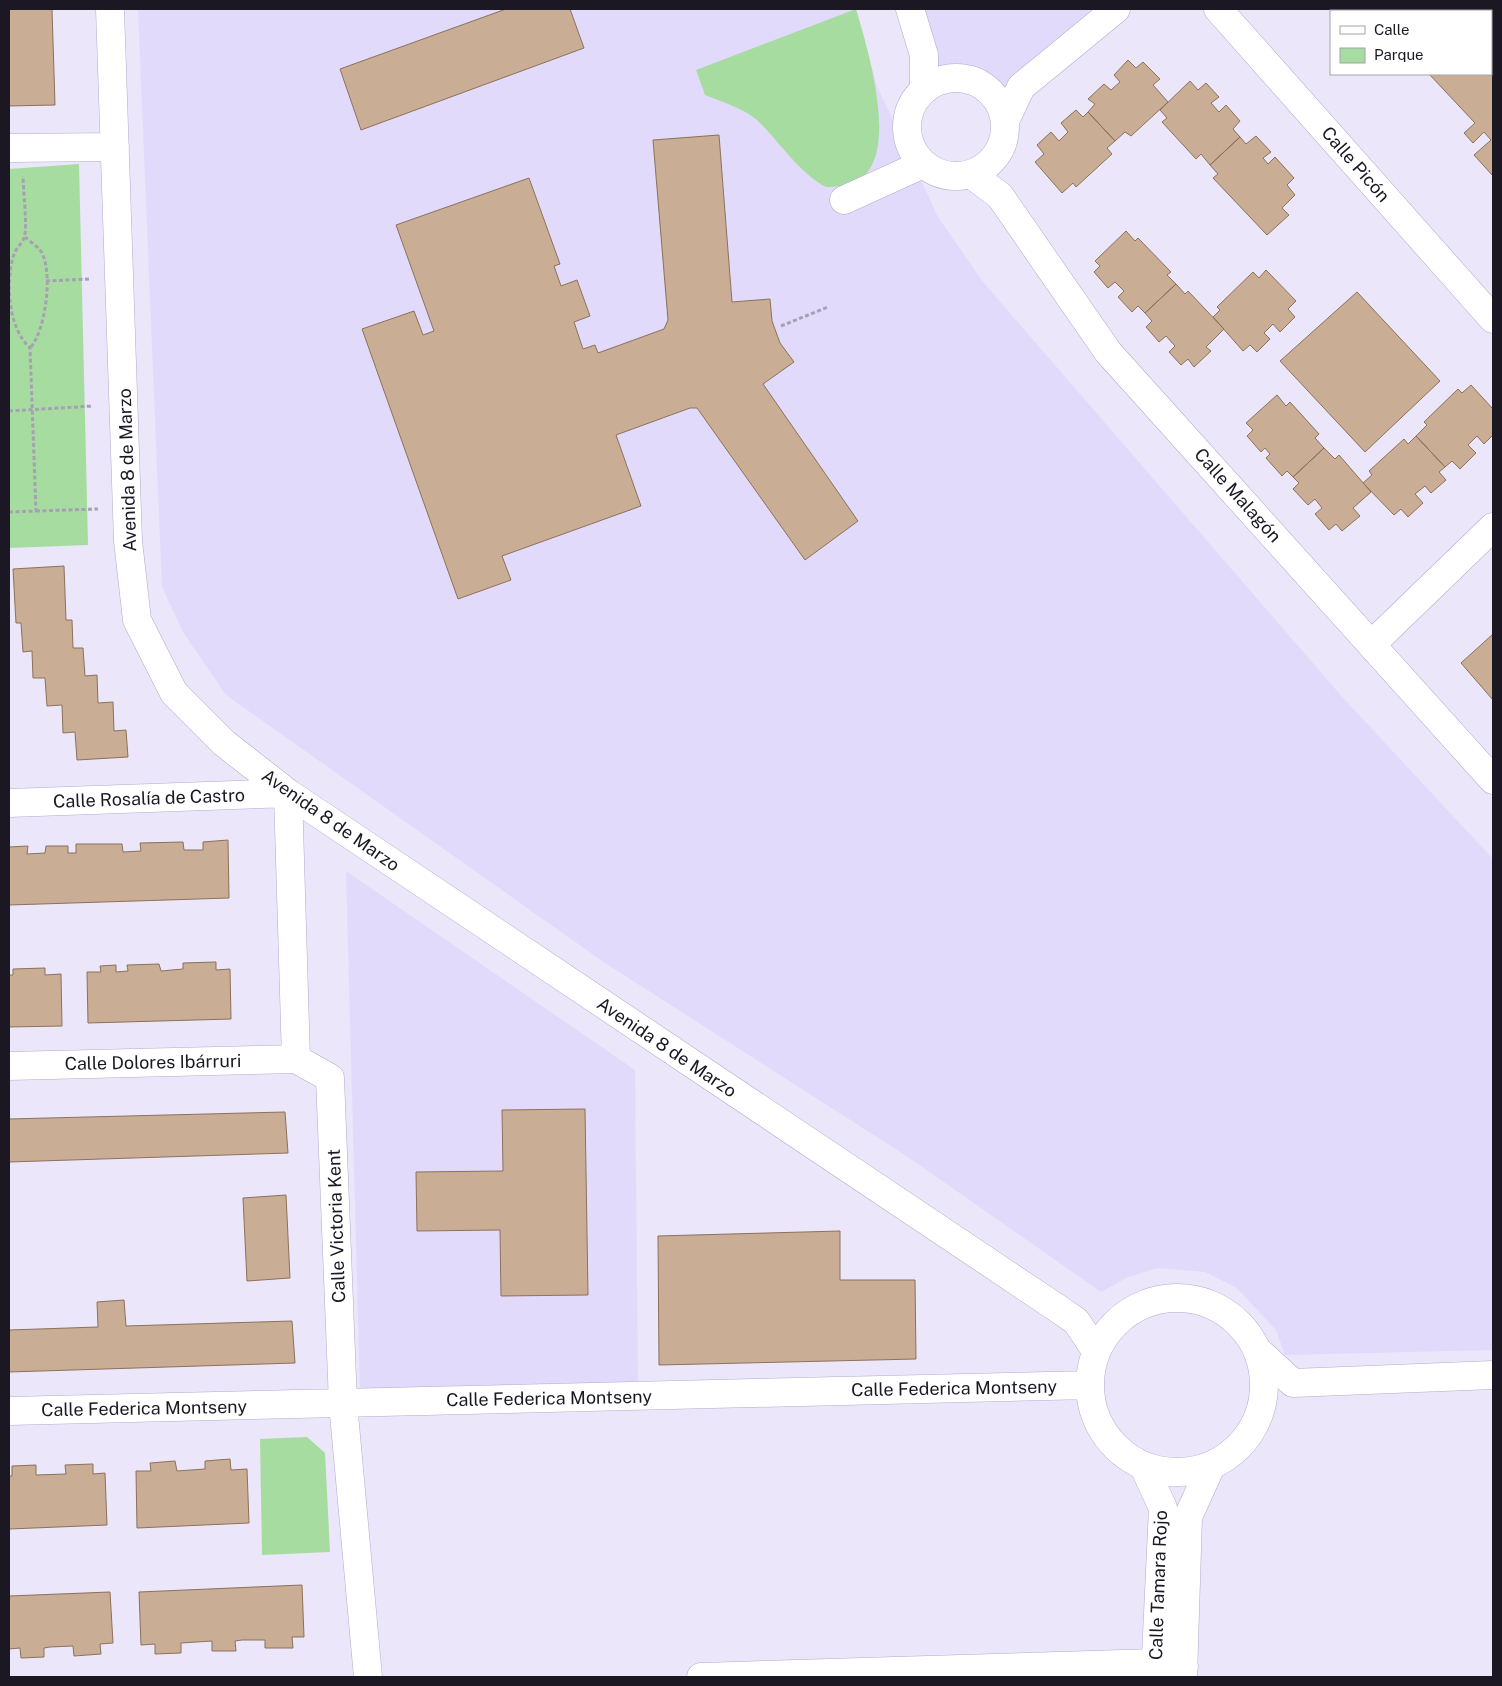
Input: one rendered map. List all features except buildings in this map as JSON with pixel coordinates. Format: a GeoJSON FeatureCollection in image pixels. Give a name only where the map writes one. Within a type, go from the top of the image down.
{"type":"FeatureCollection","features":[{"type":"Feature","properties":{"kind":"street","name":"Avenida 8 de Marzo"},"geometry":{"type":"LineString","coordinates":[[110,9],[128,541],[137,620],[174,693],[224,743],[288,793],[1076,1321],[1096,1351]]}},
{"type":"Feature","properties":{"kind":"street"},"geometry":{"type":"LineString","coordinates":[[910,9],[935,84]]}},
{"type":"Feature","properties":{"kind":"street"},"geometry":{"type":"LineString","coordinates":[[1004,121],[1021,87],[1116,9]]}},
{"type":"Feature","properties":{"kind":"street","name":"Calle Picón"},"geometry":{"type":"LineString","coordinates":[[1218,9],[1493,319]]}},
{"type":"Feature","properties":{"kind":"street"},"geometry":{"type":"LineString","coordinates":[[994,158],[982,169],[971,174],[954,176],[937,172],[923,164],[912,150],[907,134],[909,111],[917,96],[935,84],[958,78],[974,82],[989,91],[1021,87]]}},
{"type":"Feature","properties":{"kind":"street","name":"Calle Malagón"},"geometry":{"type":"LineString","coordinates":[[989,91],[1000,104],[1004,121],[1002,143],[994,158],[1000,196]]}},
{"type":"Feature","properties":{"kind":"street"},"geometry":{"type":"LineString","coordinates":[[15,148],[115,148]]}},
{"type":"Feature","properties":{"kind":"street"},"geometry":{"type":"LineString","coordinates":[[844,200],[923,164]]}},
{"type":"Feature","properties":{"kind":"street","name":"Calle Malagón"},"geometry":{"type":"LineString","coordinates":[[971,174],[1000,196],[1108,352],[1373,643],[1493,780]]}},
{"type":"Feature","properties":{"kind":"street"},"geometry":{"type":"LineString","coordinates":[[1373,643],[1493,527]]}},
{"type":"Feature","properties":{"kind":"street"},"geometry":{"type":"LineString","coordinates":[[288,793],[296,1059]]}},
{"type":"Feature","properties":{"kind":"street","name":"Calle Rosalía de Castro"},"geometry":{"type":"LineString","coordinates":[[9,803],[288,793]]}},
{"type":"Feature","properties":{"kind":"street","name":"Calle Dolores Ibárruri"},"geometry":{"type":"LineString","coordinates":[[9,1066],[296,1059]]}},
{"type":"Feature","properties":{"kind":"street","name":"Calle Victoria Kent"},"geometry":{"type":"LineString","coordinates":[[296,1059],[330,1078],[343,1403],[368,1677]]}},
{"type":"Feature","properties":{"kind":"street"},"geometry":{"type":"LineString","coordinates":[[1293,1383],[1258,1351],[1239,1322],[1211,1303],[1177,1296],[1143,1303],[1115,1322],[1096,1351],[1089,1385],[1096,1419],[1115,1447],[1144,1466],[1177,1473],[1211,1466],[1240,1447],[1259,1418],[1293,1383],[1493,1374]]}},
{"type":"Feature","properties":{"kind":"street"},"geometry":{"type":"LineString","coordinates":[[1076,1321],[1115,1322]]}},
{"type":"Feature","properties":{"kind":"street"},"geometry":{"type":"LineString","coordinates":[[1258,1351],[1265,1384],[1259,1418]]}},
{"type":"Feature","properties":{"kind":"street","name":"Calle Federica Montseny"},"geometry":{"type":"LineString","coordinates":[[9,1411],[1089,1385]]}},
{"type":"Feature","properties":{"kind":"street","name":"Calle Tamara Rojo"},"geometry":{"type":"LineString","coordinates":[[1144,1466],[1163,1508],[1155,1670]]}},
{"type":"Feature","properties":{"kind":"street","name":"Calle Tamara Rojo"},"geometry":{"type":"LineString","coordinates":[[1184,1672],[1188,1517],[1211,1466]]}},
{"type":"Feature","properties":{"kind":"street"},"geometry":{"type":"LineString","coordinates":[[702,1677],[1155,1670],[1184,1672]]}},
{"type":"Feature","properties":{"kind":"path"},"geometry":{"type":"LineString","coordinates":[[15,148],[25,237],[15,253],[11,270],[10,291],[14,326],[22,341],[30,348],[36,511]]}},
{"type":"Feature","properties":{"kind":"path"},"geometry":{"type":"LineString","coordinates":[[25,237],[41,250],[47,299],[43,324],[37,341],[30,348]]}},
{"type":"Feature","properties":{"kind":"path"},"geometry":{"type":"LineString","coordinates":[[46,281],[120,278]]}},
{"type":"Feature","properties":{"kind":"path"},"geometry":{"type":"LineString","coordinates":[[781,326],[828,307]]}},
{"type":"Feature","properties":{"kind":"path"},"geometry":{"type":"LineString","coordinates":[[9,411],[124,404]]}},
{"type":"Feature","properties":{"kind":"path"},"geometry":{"type":"LineString","coordinates":[[9,512],[127,507]]}},
{"type":"Feature","properties":{"kind":"shaded area"},"geometry":{"type":"Polygon","coordinates":[[[138,9],[856,9],[877,86],[938,217],[983,282],[1344,699],[1493,859],[1493,1350],[1285,1355],[1276,1330],[1237,1288],[1205,1272],[1158,1268],[1128,1277],[1101,1292],[908,1157],[605,963],[226,695],[183,632],[162,587],[138,9]]]}},
{"type":"Feature","properties":{"kind":"shaded area"},"geometry":{"type":"Polygon","coordinates":[[[910,9],[1116,9],[999,104],[974,82],[946,78],[924,55],[910,9]]]}},
{"type":"Feature","properties":{"kind":"shaded area"},"geometry":{"type":"Polygon","coordinates":[[[346,871],[635,1070],[638,1382],[360,1392],[346,871]]]}},
{"type":"Feature","properties":{"kind":"green space"},"geometry":{"type":"Polygon","coordinates":[[[856,9],[872,69],[879,117],[879,140],[875,159],[862,178],[848,185],[826,187],[807,174],[757,120],[745,112],[705,95],[696,70],[856,9]]]}},
{"type":"Feature","properties":{"kind":"green space"},"geometry":{"type":"Polygon","coordinates":[[[79,164],[88,545],[9,548],[9,169],[79,164]]]}},
{"type":"Feature","properties":{"kind":"green space"},"geometry":{"type":"Polygon","coordinates":[[[307,1437],[325,1453],[330,1552],[262,1555],[260,1439],[307,1437]]]}}]}
